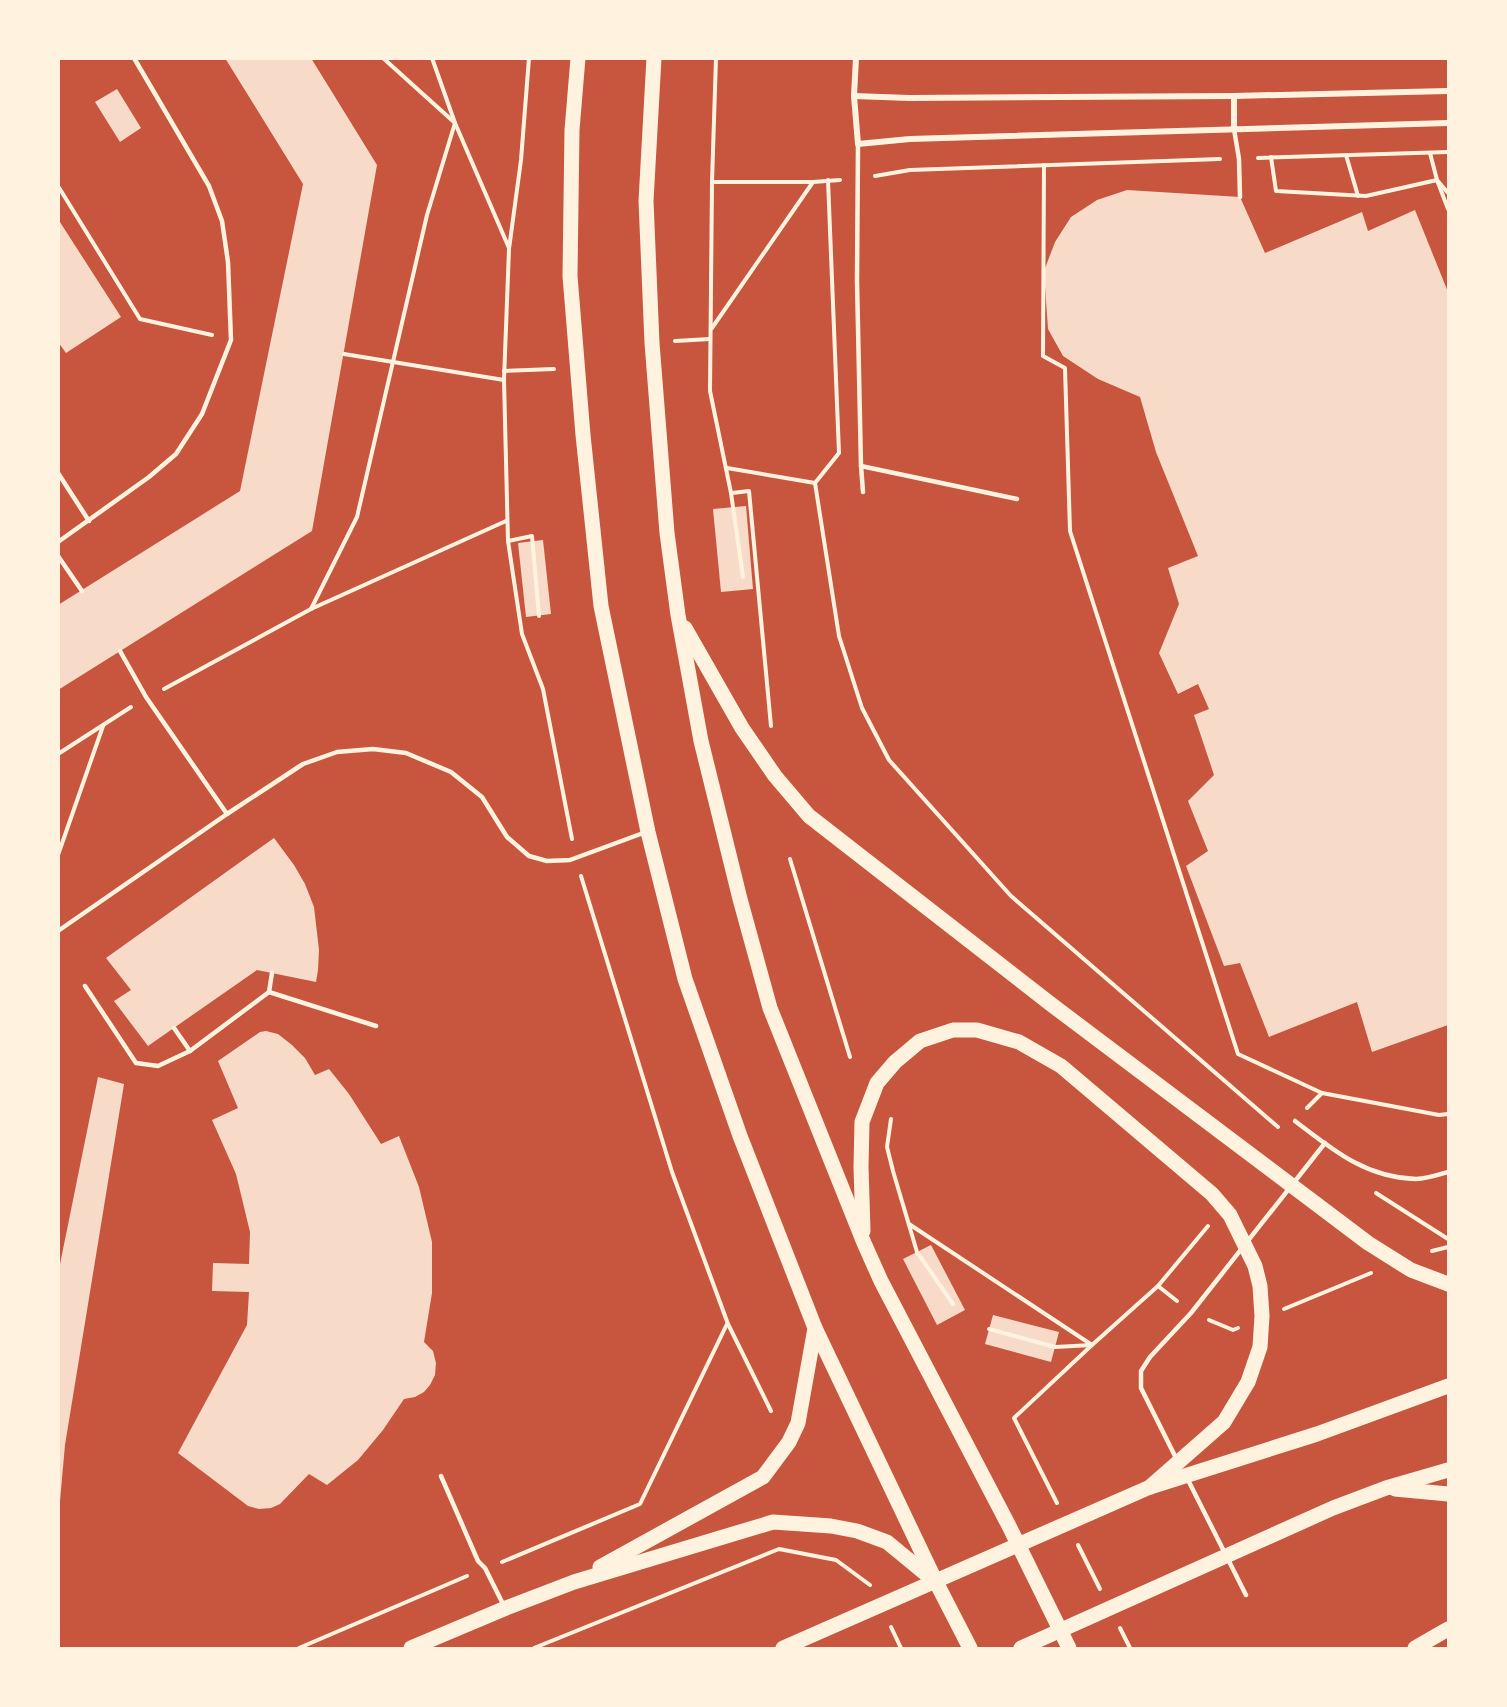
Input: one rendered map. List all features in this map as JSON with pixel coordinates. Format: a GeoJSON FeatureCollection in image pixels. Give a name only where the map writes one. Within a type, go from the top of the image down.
{"type":"FeatureCollection","features":[{"type":"Feature","properties":{"kind":"main road"},"geometry":{"type":"LineString","coordinates":[[578,58],[572,130],[570,276],[578,368],[600,606],[648,832],[685,979],[740,1136],[815,1328],[935,1581],[970,1648]]}},
{"type":"Feature","properties":{"kind":"main road"},"geometry":{"type":"LineString","coordinates":[[654,58],[646,201],[652,343],[667,533],[678,615],[701,741],[740,899],[770,1008],[864,1243],[1069,1648]]}},
{"type":"Feature","properties":{"kind":"main road"},"geometry":{"type":"LineString","coordinates":[[678,615],[742,728],[775,776],[809,816],[1052,1005],[1368,1243],[1411,1270],[1449,1284]]}},
{"type":"Feature","properties":{"kind":"main road"},"geometry":{"type":"LineString","coordinates":[[864,1243],[862,1122],[877,1083],[895,1062],[920,1041],[952,1030],[977,1030],[1019,1042],[1061,1066],[1212,1194],[1230,1215],[1255,1266],[1260,1286],[1262,1316],[1260,1347],[1248,1382],[1224,1422],[1150,1487]]}},
{"type":"Feature","properties":{"kind":"main road"},"geometry":{"type":"LineString","coordinates":[[574,1582],[763,1477],[789,1442],[798,1423],[815,1328]]}},
{"type":"Feature","properties":{"kind":"main road"},"geometry":{"type":"LineString","coordinates":[[783,1648],[1150,1487],[1317,1434],[1449,1386]]}},
{"type":"Feature","properties":{"kind":"main road"},"geometry":{"type":"LineString","coordinates":[[1021,1648],[1333,1508],[1386,1488],[1449,1470]]}},
{"type":"Feature","properties":{"kind":"main road"},"geometry":{"type":"LineString","coordinates":[[1386,1488],[1449,1494]]}},
{"type":"Feature","properties":{"kind":"main road"},"geometry":{"type":"LineString","coordinates":[[411,1648],[574,1582],[773,1522],[857,1531],[887,1542],[935,1581]]}},
{"type":"Feature","properties":{"kind":"main road"},"geometry":{"type":"LineString","coordinates":[[1415,1648],[1449,1629]]}},
{"type":"Feature","properties":{"kind":"street"},"geometry":{"type":"LineString","coordinates":[[856,58],[854,96],[858,144],[910,139],[1449,123]]}},
{"type":"Feature","properties":{"kind":"street"},"geometry":{"type":"LineString","coordinates":[[854,96],[909,98],[1234,96],[1449,91]]}},
{"type":"Feature","properties":{"kind":"street"},"geometry":{"type":"LineString","coordinates":[[1234,96],[1234,129]]}},
{"type":"Feature","properties":{"kind":"lane"},"geometry":{"type":"LineString","coordinates":[[58,542],[149,477],[176,454],[202,414],[231,340],[228,262],[222,221],[209,186],[134,58]]}},
{"type":"Feature","properties":{"kind":"lane"},"geometry":{"type":"LineString","coordinates":[[1234,129],[1239,159],[1240,197]]}},
{"type":"Feature","properties":{"kind":"lane"},"geometry":{"type":"LineString","coordinates":[[858,144],[857,281],[863,492]]}},
{"type":"Feature","properties":{"kind":"lane"},"geometry":{"type":"LineString","coordinates":[[861,466],[1017,499]]}},
{"type":"Feature","properties":{"kind":"lane"},"geometry":{"type":"LineString","coordinates":[[58,473],[89,521]]}},
{"type":"Feature","properties":{"kind":"lane"},"geometry":{"type":"LineString","coordinates":[[58,556],[82,591]]}},
{"type":"Feature","properties":{"kind":"lane"},"geometry":{"type":"LineString","coordinates":[[120,651],[146,697],[227,814]]}},
{"type":"Feature","properties":{"kind":"lane"},"geometry":{"type":"LineString","coordinates":[[58,931],[303,764],[337,752],[373,749],[406,753],[451,772],[482,797],[507,837],[529,856],[547,861],[570,860],[648,832]]}},
{"type":"Feature","properties":{"kind":"lane"},"geometry":{"type":"LineString","coordinates":[[85,987],[136,1063],[158,1066],[190,1051],[269,992],[272,973]]}},
{"type":"Feature","properties":{"kind":"lane"},"geometry":{"type":"LineString","coordinates":[[269,992],[376,1026]]}},
{"type":"Feature","properties":{"kind":"lane"},"geometry":{"type":"LineString","coordinates":[[174,1028],[190,1051]]}},
{"type":"Feature","properties":{"kind":"lane"},"geometry":{"type":"LineString","coordinates":[[1295,1121],[1355,1164],[1384,1175],[1418,1179],[1449,1172]]}},
{"type":"Feature","properties":{"kind":"lane"},"geometry":{"type":"LineString","coordinates":[[1246,1595],[1141,1388],[1141,1371],[1150,1357],[1191,1313],[1325,1143]]}},
{"type":"Feature","properties":{"kind":"lane"},"geometry":{"type":"LineString","coordinates":[[441,1476],[478,1561],[485,1568],[506,1608]]}},
{"type":"Feature","properties":{"kind":"path"},"geometry":{"type":"LineString","coordinates":[[383,58],[454,123]]}},
{"type":"Feature","properties":{"kind":"path"},"geometry":{"type":"LineString","coordinates":[[432,58],[454,123],[509,249]]}},
{"type":"Feature","properties":{"kind":"path"},"geometry":{"type":"LineString","coordinates":[[529,58],[521,160],[509,249],[504,371],[508,541],[522,634],[543,689],[575,858],[672,1172],[728,1324],[771,1411]]}},
{"type":"Feature","properties":{"kind":"path"},"geometry":{"type":"LineString","coordinates":[[716,58],[710,391],[727,468],[743,577]]}},
{"type":"Feature","properties":{"kind":"path"},"geometry":{"type":"LineString","coordinates":[[311,609],[357,517],[427,214],[454,123]]}},
{"type":"Feature","properties":{"kind":"path"},"geometry":{"type":"LineString","coordinates":[[1430,152],[1437,180],[1449,209]]}},
{"type":"Feature","properties":{"kind":"path"},"geometry":{"type":"LineString","coordinates":[[712,182],[813,182],[858,179],[910,170],[1449,152]]}},
{"type":"Feature","properties":{"kind":"path"},"geometry":{"type":"LineString","coordinates":[[1346,155],[1358,196]]}},
{"type":"Feature","properties":{"kind":"path"},"geometry":{"type":"LineString","coordinates":[[1271,157],[1276,191],[1366,196],[1437,180]]}},
{"type":"Feature","properties":{"kind":"path"},"geometry":{"type":"LineString","coordinates":[[1044,165],[1043,356],[1065,368],[1070,531],[1238,1054],[1322,1093],[1438,1116],[1449,1114]]}},
{"type":"Feature","properties":{"kind":"path"},"geometry":{"type":"LineString","coordinates":[[814,483],[840,453],[828,180]]}},
{"type":"Feature","properties":{"kind":"path"},"geometry":{"type":"LineString","coordinates":[[1437,180],[1449,193]]}},
{"type":"Feature","properties":{"kind":"path"},"geometry":{"type":"LineString","coordinates":[[711,328],[813,182]]}},
{"type":"Feature","properties":{"kind":"path"},"geometry":{"type":"LineString","coordinates":[[58,186],[140,319],[231,340]]}},
{"type":"Feature","properties":{"kind":"path"},"geometry":{"type":"LineString","coordinates":[[652,343],[710,339]]}},
{"type":"Feature","properties":{"kind":"path"},"geometry":{"type":"LineString","coordinates":[[344,354],[504,380]]}},
{"type":"Feature","properties":{"kind":"path"},"geometry":{"type":"LineString","coordinates":[[504,371],[578,368]]}},
{"type":"Feature","properties":{"kind":"path"},"geometry":{"type":"LineString","coordinates":[[727,468],[814,483]]}},
{"type":"Feature","properties":{"kind":"path"},"geometry":{"type":"LineString","coordinates":[[814,483],[839,636],[862,708],[889,760],[1011,896],[1286,1133],[1322,1093]]}},
{"type":"Feature","properties":{"kind":"path"},"geometry":{"type":"LineString","coordinates":[[731,493],[749,491],[772,730]]}},
{"type":"Feature","properties":{"kind":"path"},"geometry":{"type":"LineString","coordinates":[[58,754],[146,697],[311,609],[507,520]]}},
{"type":"Feature","properties":{"kind":"path"},"geometry":{"type":"LineString","coordinates":[[508,541],[532,536],[539,616]]}},
{"type":"Feature","properties":{"kind":"path"},"geometry":{"type":"LineString","coordinates":[[58,855],[103,726]]}},
{"type":"Feature","properties":{"kind":"path"},"geometry":{"type":"LineString","coordinates":[[790,859],[850,1058]]}},
{"type":"Feature","properties":{"kind":"path"},"geometry":{"type":"LineString","coordinates":[[892,1110],[887,1147],[917,1252],[953,1304]]}},
{"type":"Feature","properties":{"kind":"path"},"geometry":{"type":"LineString","coordinates":[[1368,1188],[1449,1239]]}},
{"type":"Feature","properties":{"kind":"path"},"geometry":{"type":"LineString","coordinates":[[909,1224],[1092,1345],[1014,1418],[1061,1512]]}},
{"type":"Feature","properties":{"kind":"path"},"geometry":{"type":"LineString","coordinates":[[298,1648],[640,1504],[728,1324]]}},
{"type":"Feature","properties":{"kind":"path"},"geometry":{"type":"LineString","coordinates":[[989,1329],[1055,1347]]}},
{"type":"Feature","properties":{"kind":"path"},"geometry":{"type":"LineString","coordinates":[[1077,1544],[1104,1596]]}},
{"type":"Feature","properties":{"kind":"path"},"geometry":{"type":"LineString","coordinates":[[534,1648],[779,1549],[836,1560],[870,1584],[875,1595]]}},
{"type":"Feature","properties":{"kind":"path"},"geometry":{"type":"LineString","coordinates":[[890,1627],[901,1648]]}},
{"type":"Feature","properties":{"kind":"path"},"geometry":{"type":"LineString","coordinates":[[1119,1628],[1130,1648]]}},
{"type":"Feature","properties":{"kind":"building"},"geometry":{"type":"Polygon","coordinates":[[[225,58],[311,58],[377,165],[312,531],[58,690],[58,605],[240,491],[303,184],[225,58]]]}},
{"type":"Feature","properties":{"kind":"building"},"geometry":{"type":"Polygon","coordinates":[[[117,89],[141,128],[120,142],[95,102],[117,89]]]}},
{"type":"Feature","properties":{"kind":"building"},"geometry":{"type":"Polygon","coordinates":[[[1127,190],[1240,197],[1265,253],[1362,212],[1368,231],[1415,210],[1448,292],[1448,1025],[1372,1052],[1357,1002],[1269,1037],[1240,963],[1224,966],[1186,866],[1208,851],[1188,801],[1214,775],[1194,715],[1209,709],[1198,684],[1178,694],[1159,653],[1179,604],[1168,568],[1198,556],[1156,452],[1140,397],[1098,379],[1063,356],[1048,329],[1044,271],[1055,242],[1071,217],[1097,200],[1127,190]]]}},
{"type":"Feature","properties":{"kind":"building"},"geometry":{"type":"Polygon","coordinates":[[[58,219],[121,317],[66,353],[58,342],[58,219]]]}},
{"type":"Feature","properties":{"kind":"building"},"geometry":{"type":"Polygon","coordinates":[[[746,506],[753,589],[721,592],[713,509],[746,506]]]}},
{"type":"Feature","properties":{"kind":"building"},"geometry":{"type":"Polygon","coordinates":[[[543,540],[551,614],[526,617],[518,543],[543,540]]]}},
{"type":"Feature","properties":{"kind":"building"},"geometry":{"type":"Polygon","coordinates":[[[274,838],[294,865],[314,907],[319,950],[316,982],[257,970],[148,1046],[114,1001],[131,990],[106,958],[274,838]]]}},
{"type":"Feature","properties":{"kind":"building"},"geometry":{"type":"Polygon","coordinates":[[[260,1032],[278,1034],[292,1045],[305,1058],[315,1075],[329,1069],[349,1094],[381,1144],[399,1136],[419,1187],[432,1242],[432,1293],[424,1342],[433,1351],[436,1363],[435,1375],[430,1385],[415,1397],[404,1399],[383,1430],[358,1460],[327,1485],[309,1474],[280,1504],[271,1508],[259,1509],[248,1506],[178,1453],[247,1325],[249,1292],[212,1291],[213,1263],[249,1264],[250,1232],[236,1174],[212,1120],[238,1108],[218,1061],[260,1032]]]}},
{"type":"Feature","properties":{"kind":"building"},"geometry":{"type":"Polygon","coordinates":[[[98,1077],[124,1084],[65,1445],[60,1501],[58,1501],[58,1274],[98,1077]]]}},
{"type":"Feature","properties":{"kind":"building"},"geometry":{"type":"Polygon","coordinates":[[[931,1245],[965,1310],[937,1325],[903,1259],[931,1245]]]}},
{"type":"Feature","properties":{"kind":"building"},"geometry":{"type":"Polygon","coordinates":[[[993,1315],[1059,1332],[1051,1362],[985,1344],[993,1315]]]}}]}
